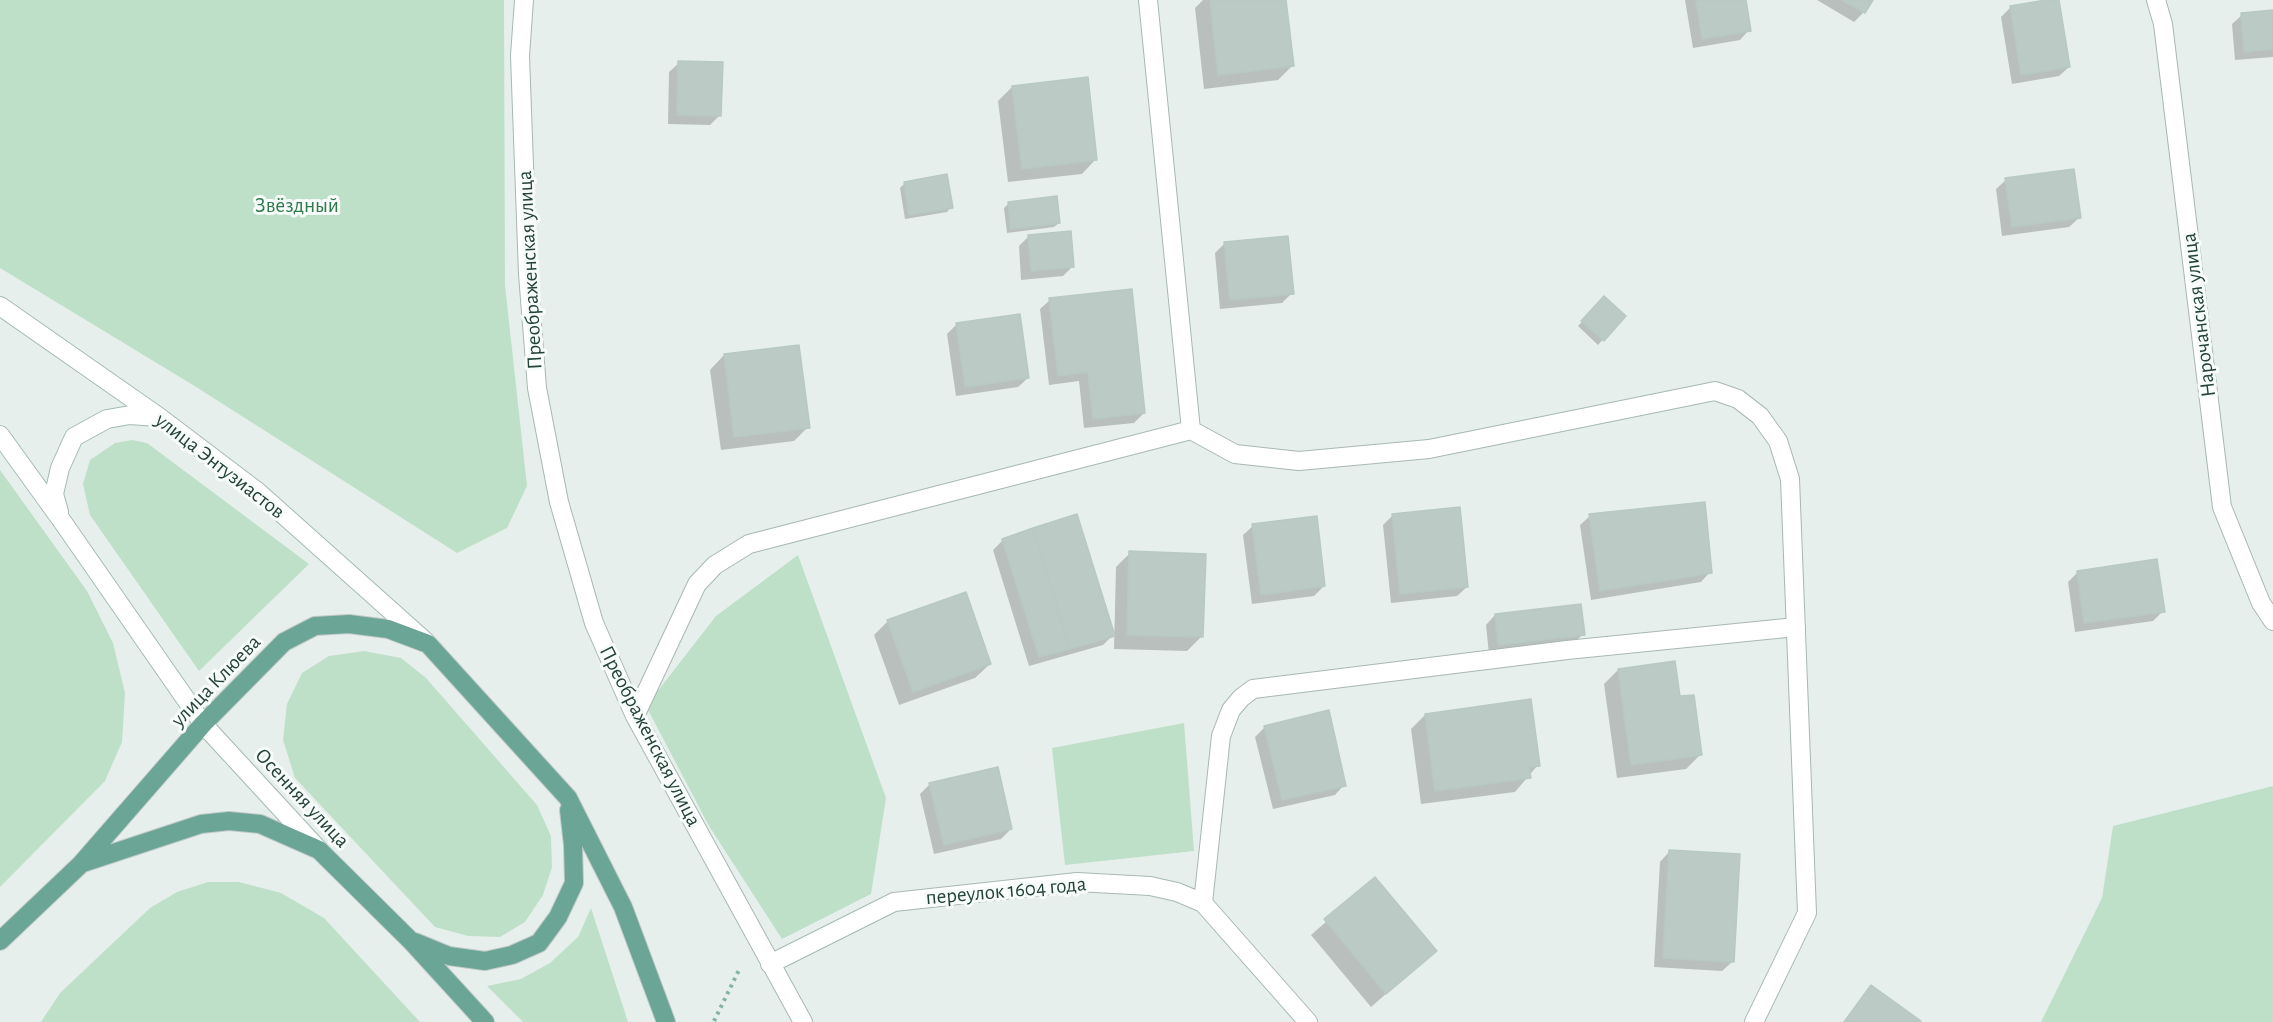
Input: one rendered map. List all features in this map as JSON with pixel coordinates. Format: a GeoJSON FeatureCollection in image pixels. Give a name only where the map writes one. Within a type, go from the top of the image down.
{"type":"FeatureCollection","features":[{"type":"Feature","properties":{"kind":"main road","name":"улица Клюева"},"geometry":{"type":"LineString","coordinates":[[0,941],[81,864],[203,724],[284,642],[315,626],[349,624],[388,629],[428,644]]}},
{"type":"Feature","properties":{"kind":"main road"},"geometry":{"type":"LineString","coordinates":[[428,644],[568,798],[623,907],[666,1022]]}},
{"type":"Feature","properties":{"kind":"main road"},"geometry":{"type":"LineString","coordinates":[[411,940],[449,956],[485,961],[512,956],[539,943],[558,917],[574,883],[568,798]]}},
{"type":"Feature","properties":{"kind":"main road","name":"улица Клюева"},"geometry":{"type":"LineString","coordinates":[[81,864],[201,824],[229,821],[260,824],[319,850]]}},
{"type":"Feature","properties":{"kind":"main road","name":"Осенняя улица"},"geometry":{"type":"LineString","coordinates":[[319,850],[411,940],[484,1022]]}},
{"type":"Feature","properties":{"kind":"street","name":"Преображенская улица"},"geometry":{"type":"LineString","coordinates":[[524,0],[520,56],[528,274],[537,388],[559,502],[594,623],[635,716],[803,1022]]}},
{"type":"Feature","properties":{"kind":"street"},"geometry":{"type":"LineString","coordinates":[[1148,0],[1191,430]]}},
{"type":"Feature","properties":{"kind":"street","name":"Нарочанская улица"},"geometry":{"type":"LineString","coordinates":[[2156,0],[2163,24],[2222,507],[2261,603],[2273,621]]}},
{"type":"Feature","properties":{"kind":"street","name":"улица Энтузиастов"},"geometry":{"type":"LineString","coordinates":[[0,306],[159,417],[258,492],[428,644]]}},
{"type":"Feature","properties":{"kind":"street"},"geometry":{"type":"LineString","coordinates":[[635,716],[697,584],[715,565],[749,544],[1191,430],[1235,454],[1299,460],[1429,449],[1715,392],[1738,399],[1760,416],[1778,441],[1790,479],[1807,913],[1754,1022]]}},
{"type":"Feature","properties":{"kind":"street"},"geometry":{"type":"LineString","coordinates":[[62,520],[54,494],[60,468],[74,437],[107,419],[130,415],[159,417]]}},
{"type":"Feature","properties":{"kind":"street"},"geometry":{"type":"LineString","coordinates":[[0,435],[62,520]]}},
{"type":"Feature","properties":{"kind":"street","name":"Осенняя улица"},"geometry":{"type":"LineString","coordinates":[[62,520],[203,724],[319,850]]}},
{"type":"Feature","properties":{"kind":"street"},"geometry":{"type":"LineString","coordinates":[[1203,903],[1221,736],[1231,710],[1253,689],[1567,650],[1796,627]]}},
{"type":"Feature","properties":{"kind":"street","name":"переулок 1604 года"},"geometry":{"type":"LineString","coordinates":[[770,964],[894,902],[1077,882],[1150,886],[1177,892],[1203,903],[1308,1022]]}},
{"type":"Feature","properties":{"kind":"path"},"geometry":{"type":"LineString","coordinates":[[714,1021],[756,938]]}},
{"type":"Feature","properties":{"kind":"green space","name":"Звёздный"},"geometry":{"type":"Polygon","coordinates":[[[0,0],[504,0],[505,285],[527,486],[507,528],[457,553],[193,385],[0,268],[0,0]]]}},
{"type":"Feature","properties":{"kind":"green space"},"geometry":{"type":"Polygon","coordinates":[[[132,440],[147,443],[309,564],[199,671],[90,515],[83,484],[90,460],[115,443],[132,440]]]}},
{"type":"Feature","properties":{"kind":"green space"},"geometry":{"type":"Polygon","coordinates":[[[0,470],[87,591],[113,643],[125,693],[122,742],[105,781],[0,887],[0,470]]]}},
{"type":"Feature","properties":{"kind":"green space"},"geometry":{"type":"Polygon","coordinates":[[[798,555],[886,798],[871,894],[782,939],[709,826],[646,706],[716,616],[798,555]]]}},
{"type":"Feature","properties":{"kind":"green space"},"geometry":{"type":"Polygon","coordinates":[[[364,651],[401,658],[426,678],[537,805],[551,836],[552,867],[543,895],[525,922],[500,937],[468,936],[435,927],[295,778],[283,740],[287,704],[302,673],[329,656],[364,651]]]}},
{"type":"Feature","properties":{"kind":"green space"},"geometry":{"type":"Polygon","coordinates":[[[1184,723],[1194,851],[1065,865],[1052,748],[1184,723]]]}},
{"type":"Feature","properties":{"kind":"green space"},"geometry":{"type":"Polygon","coordinates":[[[2273,786],[2273,1022],[2041,1022],[2102,898],[2113,826],[2273,786]]]}},
{"type":"Feature","properties":{"kind":"green space"},"geometry":{"type":"Polygon","coordinates":[[[208,882],[239,882],[281,893],[324,918],[420,1022],[41,1022],[60,993],[150,908],[177,892],[208,882]]]}},
{"type":"Feature","properties":{"kind":"green space"},"geometry":{"type":"Polygon","coordinates":[[[591,908],[628,1022],[523,1022],[487,986],[521,979],[550,963],[578,937],[591,908]]]}},
{"type":"Feature","properties":{"kind":"building"},"geometry":{"type":"Polygon","coordinates":[[[1210,0],[1286,0],[1294,66],[1218,75],[1210,0]]]}},
{"type":"Feature","properties":{"kind":"building"},"geometry":{"type":"Polygon","coordinates":[[[1696,0],[1746,0],[1751,31],[1702,39],[1696,0]]]}},
{"type":"Feature","properties":{"kind":"building"},"geometry":{"type":"Polygon","coordinates":[[[1842,0],[1873,0],[1865,13],[1842,0]]]}},
{"type":"Feature","properties":{"kind":"building"},"geometry":{"type":"Polygon","coordinates":[[[2059,0],[2070,67],[2021,75],[2010,6],[2059,0]]]}},
{"type":"Feature","properties":{"kind":"building"},"geometry":{"type":"Polygon","coordinates":[[[2273,10],[2273,49],[2244,52],[2241,13],[2273,10]]]}},
{"type":"Feature","properties":{"kind":"building"},"geometry":{"type":"Polygon","coordinates":[[[678,61],[723,62],[721,116],[677,115],[678,61]]]}},
{"type":"Feature","properties":{"kind":"building"},"geometry":{"type":"Polygon","coordinates":[[[1088,77],[1097,160],[1022,169],[1012,86],[1088,77]]]}},
{"type":"Feature","properties":{"kind":"building"},"geometry":{"type":"Polygon","coordinates":[[[2074,169],[2081,218],[2012,227],[2005,178],[2074,169]]]}},
{"type":"Feature","properties":{"kind":"building"},"geometry":{"type":"Polygon","coordinates":[[[947,174],[953,208],[909,215],[904,182],[947,174]]]}},
{"type":"Feature","properties":{"kind":"building"},"geometry":{"type":"Polygon","coordinates":[[[1057,196],[1060,223],[1011,229],[1008,202],[1057,196]]]}},
{"type":"Feature","properties":{"kind":"building"},"geometry":{"type":"Polygon","coordinates":[[[1071,231],[1074,267],[1031,271],[1028,235],[1071,231]]]}},
{"type":"Feature","properties":{"kind":"building"},"geometry":{"type":"Polygon","coordinates":[[[1288,236],[1294,294],[1230,300],[1224,242],[1288,236]]]}},
{"type":"Feature","properties":{"kind":"building"},"geometry":{"type":"Polygon","coordinates":[[[1132,289],[1145,413],[1093,419],[1088,372],[1058,376],[1049,298],[1132,289]]]}},
{"type":"Feature","properties":{"kind":"building"},"geometry":{"type":"Polygon","coordinates":[[[1604,296],[1626,316],[1604,341],[1581,321],[1604,296]]]}},
{"type":"Feature","properties":{"kind":"building"},"geometry":{"type":"Polygon","coordinates":[[[1020,314],[1029,378],[965,387],[956,323],[1020,314]]]}},
{"type":"Feature","properties":{"kind":"building"},"geometry":{"type":"Polygon","coordinates":[[[799,345],[810,428],[734,437],[724,354],[799,345]]]}},
{"type":"Feature","properties":{"kind":"building"},"geometry":{"type":"Polygon","coordinates":[[[1705,502],[1712,573],[1600,591],[1589,514],[1705,502]]]}},
{"type":"Feature","properties":{"kind":"building"},"geometry":{"type":"Polygon","coordinates":[[[1460,507],[1468,587],[1400,594],[1392,514],[1460,507]]]}},
{"type":"Feature","properties":{"kind":"building"},"geometry":{"type":"Polygon","coordinates":[[[1077,514],[1115,636],[1070,649],[1033,528],[1077,514]]]}},
{"type":"Feature","properties":{"kind":"building"},"geometry":{"type":"Polygon","coordinates":[[[1317,516],[1325,586],[1261,595],[1252,524],[1317,516]]]}},
{"type":"Feature","properties":{"kind":"building"},"geometry":{"type":"Polygon","coordinates":[[[1033,528],[1070,649],[1039,657],[1002,539],[1033,528]]]}},
{"type":"Feature","properties":{"kind":"building"},"geometry":{"type":"Polygon","coordinates":[[[1129,551],[1206,554],[1203,637],[1127,635],[1129,551]]]}},
{"type":"Feature","properties":{"kind":"building"},"geometry":{"type":"Polygon","coordinates":[[[2157,559],[2165,612],[2084,623],[2077,571],[2157,559]]]}},
{"type":"Feature","properties":{"kind":"building"},"geometry":{"type":"Polygon","coordinates":[[[966,592],[991,664],[913,692],[887,620],[966,592]]]}},
{"type":"Feature","properties":{"kind":"building"},"geometry":{"type":"Polygon","coordinates":[[[1581,604],[1585,635],[1498,645],[1495,614],[1581,604]]]}},
{"type":"Feature","properties":{"kind":"building"},"geometry":{"type":"Polygon","coordinates":[[[1675,661],[1680,696],[1694,695],[1702,755],[1631,765],[1618,669],[1675,661]]]}},
{"type":"Feature","properties":{"kind":"building"},"geometry":{"type":"Polygon","coordinates":[[[1531,699],[1540,766],[1529,767],[1531,778],[1435,791],[1425,714],[1531,699]]]}},
{"type":"Feature","properties":{"kind":"building"},"geometry":{"type":"Polygon","coordinates":[[[1329,710],[1346,786],[1282,800],[1264,726],[1329,710]]]}},
{"type":"Feature","properties":{"kind":"building"},"geometry":{"type":"Polygon","coordinates":[[[998,767],[1012,829],[944,845],[929,783],[998,767]]]}},
{"type":"Feature","properties":{"kind":"building"},"geometry":{"type":"Polygon","coordinates":[[[1669,850],[1740,854],[1734,962],[1663,958],[1669,850]]]}},
{"type":"Feature","properties":{"kind":"building"},"geometry":{"type":"Polygon","coordinates":[[[1375,877],[1437,951],[1386,994],[1324,919],[1375,877]]]}},
{"type":"Feature","properties":{"kind":"building"},"geometry":{"type":"Polygon","coordinates":[[[1871,985],[1921,1021],[1844,1022],[1871,985]]]}}]}
